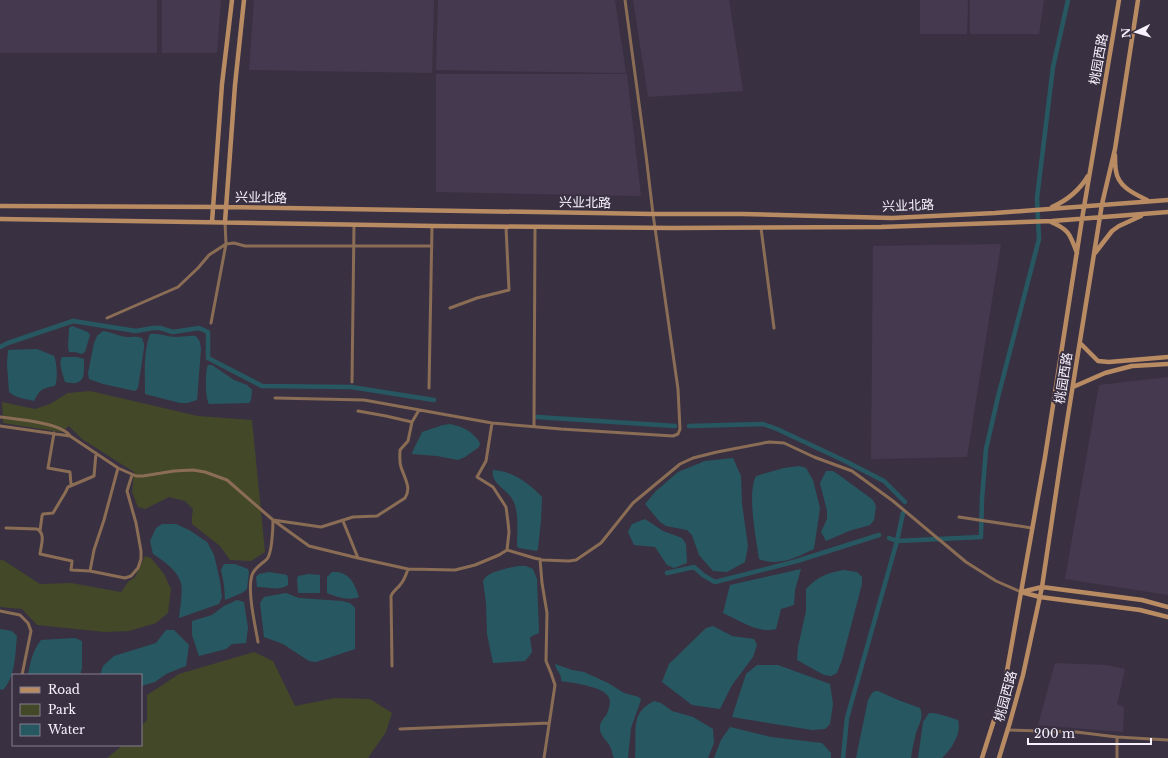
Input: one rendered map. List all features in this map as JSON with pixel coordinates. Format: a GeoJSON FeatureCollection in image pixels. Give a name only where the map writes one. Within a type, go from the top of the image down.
{"type":"FeatureCollection","features":[{"type":"Feature","properties":{"kind":"main road"},"geometry":{"type":"LineString","coordinates":[[212,222],[222,84],[232,0]]}},
{"type":"Feature","properties":{"kind":"main road"},"geometry":{"type":"LineString","coordinates":[[225,222],[235,85],[244,0]]}},
{"type":"Feature","properties":{"kind":"main road","name":"桃园西路"},"geometry":{"type":"LineString","coordinates":[[982,758],[1007,671],[1045,457],[1082,219],[1119,0]]}},
{"type":"Feature","properties":{"kind":"main road","name":"桃园西路"},"geometry":{"type":"LineString","coordinates":[[998,758],[1008,730],[1023,674],[1042,587],[1102,204],[1115,148],[1138,0]]}},
{"type":"Feature","properties":{"kind":"main road"},"geometry":{"type":"LineString","coordinates":[[1115,148],[1116,172],[1118,178],[1131,192],[1149,201]]}},
{"type":"Feature","properties":{"kind":"main road"},"geometry":{"type":"LineString","coordinates":[[1048,209],[1061,203],[1074,194],[1081,187],[1090,173]]}},
{"type":"Feature","properties":{"kind":"main road","name":"兴业北路"},"geometry":{"type":"LineString","coordinates":[[0,206],[226,207],[653,214],[743,214],[892,218],[1168,200]]}},
{"type":"Feature","properties":{"kind":"main road","name":"兴业北路"},"geometry":{"type":"LineString","coordinates":[[0,219],[506,227],[761,228],[881,227],[1050,222],[1168,212]]}},
{"type":"Feature","properties":{"kind":"main road"},"geometry":{"type":"LineString","coordinates":[[1094,254],[1112,231],[1128,221],[1146,214]]}},
{"type":"Feature","properties":{"kind":"main road"},"geometry":{"type":"LineString","coordinates":[[1050,222],[1063,227],[1070,236],[1077,253]]}},
{"type":"Feature","properties":{"kind":"main road"},"geometry":{"type":"LineString","coordinates":[[1080,342],[1098,361],[1109,362],[1168,357]]}},
{"type":"Feature","properties":{"kind":"main road"},"geometry":{"type":"LineString","coordinates":[[1073,387],[1105,373],[1132,366],[1168,364]]}},
{"type":"Feature","properties":{"kind":"main road"},"geometry":{"type":"LineString","coordinates":[[1021,592],[1042,587],[1142,600],[1168,607]]}},
{"type":"Feature","properties":{"kind":"main road"},"geometry":{"type":"LineString","coordinates":[[1021,592],[1040,597],[1140,610],[1168,617]]}},
{"type":"Feature","properties":{"kind":"main road"},"geometry":{"type":"LineString","coordinates":[[1140,610],[1142,600]]}},
{"type":"Feature","properties":{"kind":"street"},"geometry":{"type":"LineString","coordinates":[[275,398],[364,400],[492,423],[673,436],[678,434],[680,429],[678,389],[625,0]]}},
{"type":"Feature","properties":{"kind":"street"},"geometry":{"type":"LineString","coordinates":[[211,323],[226,244],[225,222]]}},
{"type":"Feature","properties":{"kind":"street"},"geometry":{"type":"LineString","coordinates":[[352,382],[354,225]]}},
{"type":"Feature","properties":{"kind":"street"},"geometry":{"type":"LineString","coordinates":[[429,388],[432,226]]}},
{"type":"Feature","properties":{"kind":"street"},"geometry":{"type":"LineString","coordinates":[[450,308],[477,298],[509,290],[506,227]]}},
{"type":"Feature","properties":{"kind":"street"},"geometry":{"type":"LineString","coordinates":[[534,426],[535,227]]}},
{"type":"Feature","properties":{"kind":"street"},"geometry":{"type":"LineString","coordinates":[[761,228],[774,328]]}},
{"type":"Feature","properties":{"kind":"street"},"geometry":{"type":"LineString","coordinates":[[107,318],[178,287],[209,255],[226,244],[234,243],[245,246],[432,246]]}},
{"type":"Feature","properties":{"kind":"street"},"geometry":{"type":"LineString","coordinates":[[273,520],[320,527],[353,518],[377,516],[405,498],[407,495],[408,485],[400,465],[400,450],[408,441],[412,422],[419,410]]}},
{"type":"Feature","properties":{"kind":"street"},"geometry":{"type":"LineString","coordinates":[[358,412],[412,422]]}},
{"type":"Feature","properties":{"kind":"street"},"geometry":{"type":"LineString","coordinates":[[0,417],[34,421],[68,431],[70,436]]}},
{"type":"Feature","properties":{"kind":"street"},"geometry":{"type":"LineString","coordinates":[[0,426],[70,436],[118,468],[132,475],[143,476],[174,471],[193,470],[206,472],[227,480],[273,520],[309,546],[390,565],[397,568],[455,570],[475,565],[499,555],[506,550],[509,532],[506,507],[493,487],[478,477],[486,461],[492,423]]}},
{"type":"Feature","properties":{"kind":"street"},"geometry":{"type":"LineString","coordinates":[[54,433],[48,468],[70,472],[71,485]]}},
{"type":"Feature","properties":{"kind":"street"},"geometry":{"type":"LineString","coordinates":[[506,550],[540,559],[576,560],[601,544],[633,503],[680,464],[692,458],[769,442],[784,443],[814,457],[852,471],[893,501],[966,562],[996,580],[1021,592]]}},
{"type":"Feature","properties":{"kind":"street"},"geometry":{"type":"LineString","coordinates":[[40,531],[43,514],[53,512],[66,493],[68,487],[94,476],[96,453]]}},
{"type":"Feature","properties":{"kind":"street"},"geometry":{"type":"LineString","coordinates":[[90,571],[94,550],[118,468]]}},
{"type":"Feature","properties":{"kind":"street"},"geometry":{"type":"LineString","coordinates":[[6,528],[37,529],[43,535],[40,554],[72,561],[71,570],[90,571],[125,578],[131,576],[138,568],[141,559],[136,523],[127,492],[132,475]]}},
{"type":"Feature","properties":{"kind":"street"},"geometry":{"type":"LineString","coordinates":[[959,517],[1032,528]]}},
{"type":"Feature","properties":{"kind":"street"},"geometry":{"type":"LineString","coordinates":[[258,642],[250,590],[252,574],[258,566],[268,558],[274,533],[273,520]]}},
{"type":"Feature","properties":{"kind":"street"},"geometry":{"type":"LineString","coordinates":[[343,520],[358,558]]}},
{"type":"Feature","properties":{"kind":"street"},"geometry":{"type":"LineString","coordinates":[[540,559],[547,613],[546,661],[555,685],[544,758]]}},
{"type":"Feature","properties":{"kind":"street"},"geometry":{"type":"LineString","coordinates":[[392,666],[392,596],[393,591],[400,586],[403,581],[408,569]]}},
{"type":"Feature","properties":{"kind":"street"},"geometry":{"type":"LineString","coordinates":[[0,611],[20,615],[28,623],[31,631],[22,674]]}},
{"type":"Feature","properties":{"kind":"street"},"geometry":{"type":"LineString","coordinates":[[400,729],[549,723]]}},
{"type":"Feature","properties":{"kind":"street"},"geometry":{"type":"LineString","coordinates":[[1008,730],[1076,732],[1117,737],[1168,740]]}},
{"type":"Feature","properties":{"kind":"street"},"geometry":{"type":"LineString","coordinates":[[1117,737],[1117,758]]}},
{"type":"Feature","properties":{"kind":"shaded area"},"geometry":{"type":"Polygon","coordinates":[[[0,0],[157,0],[157,53],[0,53],[0,0]]]}},
{"type":"Feature","properties":{"kind":"shaded area"},"geometry":{"type":"Polygon","coordinates":[[[162,0],[221,0],[217,53],[162,53],[162,0]]]}},
{"type":"Feature","properties":{"kind":"shaded area"},"geometry":{"type":"Polygon","coordinates":[[[254,0],[434,0],[432,73],[249,70],[254,0]]]}},
{"type":"Feature","properties":{"kind":"shaded area"},"geometry":{"type":"Polygon","coordinates":[[[438,0],[615,0],[626,73],[436,70],[438,0]]]}},
{"type":"Feature","properties":{"kind":"shaded area"},"geometry":{"type":"Polygon","coordinates":[[[633,0],[729,0],[743,91],[648,97],[633,0]]]}},
{"type":"Feature","properties":{"kind":"shaded area"},"geometry":{"type":"Polygon","coordinates":[[[920,0],[968,0],[967,34],[920,34],[920,0]]]}},
{"type":"Feature","properties":{"kind":"shaded area"},"geometry":{"type":"Polygon","coordinates":[[[970,0],[1044,0],[1039,34],[970,34],[970,0]]]}},
{"type":"Feature","properties":{"kind":"shaded area"},"geometry":{"type":"Polygon","coordinates":[[[436,74],[627,74],[641,196],[436,192],[436,74]]]}},
{"type":"Feature","properties":{"kind":"shaded area"},"geometry":{"type":"Polygon","coordinates":[[[1001,244],[967,457],[871,459],[873,246],[1001,244]]]}},
{"type":"Feature","properties":{"kind":"shaded area"},"geometry":{"type":"Polygon","coordinates":[[[1168,377],[1168,595],[1065,579],[1099,385],[1168,377]]]}},
{"type":"Feature","properties":{"kind":"shaded area"},"geometry":{"type":"Polygon","coordinates":[[[1055,663],[1106,665],[1125,669],[1117,704],[1124,707],[1123,732],[1038,725],[1055,663]]]}},
{"type":"Feature","properties":{"kind":"green space"},"geometry":{"type":"Polygon","coordinates":[[[90,391],[198,416],[252,420],[265,552],[251,561],[230,560],[220,546],[192,524],[193,509],[185,501],[169,497],[145,509],[138,507],[132,492],[134,472],[82,439],[69,426],[61,432],[3,423],[2,402],[35,409],[50,404],[68,393],[90,391]]]}},
{"type":"Feature","properties":{"kind":"green space"},"geometry":{"type":"Polygon","coordinates":[[[145,556],[151,558],[164,574],[171,589],[168,613],[156,623],[129,631],[105,632],[37,625],[22,609],[0,607],[0,560],[3,560],[40,584],[71,583],[121,592],[128,582],[135,577],[145,556]]]}},
{"type":"Feature","properties":{"kind":"green space"},"geometry":{"type":"Polygon","coordinates":[[[254,652],[273,661],[295,706],[335,698],[370,699],[392,713],[386,732],[368,758],[107,758],[122,746],[142,746],[142,725],[147,720],[147,695],[179,674],[254,652]]]}},
{"type":"Feature","properties":{"kind":"water"},"geometry":{"type":"Polygon","coordinates":[[[72,326],[88,332],[90,335],[85,352],[82,354],[69,352],[69,328],[72,326]]]}},
{"type":"Feature","properties":{"kind":"water"},"geometry":{"type":"Polygon","coordinates":[[[103,331],[126,337],[142,338],[144,348],[138,388],[135,391],[103,384],[89,379],[88,373],[94,343],[97,336],[103,331]]]}},
{"type":"Feature","properties":{"kind":"water"},"geometry":{"type":"Polygon","coordinates":[[[150,334],[176,337],[196,336],[200,342],[201,349],[197,400],[187,403],[180,403],[145,394],[145,356],[150,334]]]}},
{"type":"Feature","properties":{"kind":"water"},"geometry":{"type":"Polygon","coordinates":[[[37,349],[54,356],[57,375],[55,386],[42,390],[34,401],[18,397],[9,392],[7,364],[8,350],[37,349]]]}},
{"type":"Feature","properties":{"kind":"water"},"geometry":{"type":"Polygon","coordinates":[[[62,357],[77,357],[84,359],[84,375],[77,383],[65,382],[61,366],[62,357]]]}},
{"type":"Feature","properties":{"kind":"water"},"geometry":{"type":"Polygon","coordinates":[[[208,365],[212,365],[234,380],[247,385],[252,390],[251,400],[249,403],[209,404],[206,384],[208,365]]]}},
{"type":"Feature","properties":{"kind":"water"},"geometry":{"type":"Polygon","coordinates":[[[450,424],[464,428],[471,433],[480,443],[479,447],[458,460],[437,456],[412,454],[422,432],[450,424]]]}},
{"type":"Feature","properties":{"kind":"water"},"geometry":{"type":"Polygon","coordinates":[[[733,458],[741,476],[742,504],[748,546],[745,562],[727,572],[713,571],[699,555],[692,535],[687,530],[666,526],[660,522],[645,504],[656,491],[678,472],[705,461],[733,458]]]}},
{"type":"Feature","properties":{"kind":"water"},"geometry":{"type":"Polygon","coordinates":[[[799,466],[806,468],[813,480],[820,508],[814,549],[787,560],[773,562],[759,559],[752,504],[753,484],[756,476],[784,468],[799,466]]]}},
{"type":"Feature","properties":{"kind":"water"},"geometry":{"type":"Polygon","coordinates":[[[493,470],[514,475],[532,487],[542,497],[541,521],[537,551],[519,548],[517,546],[516,508],[511,497],[496,482],[493,470]]]}},
{"type":"Feature","properties":{"kind":"water"},"geometry":{"type":"Polygon","coordinates":[[[826,471],[833,471],[839,475],[873,500],[876,506],[874,520],[870,525],[849,531],[826,541],[821,532],[827,519],[827,511],[820,483],[826,471]]]}},
{"type":"Feature","properties":{"kind":"water"},"geometry":{"type":"Polygon","coordinates":[[[645,519],[663,531],[682,538],[686,544],[687,563],[674,568],[667,565],[655,547],[634,545],[628,532],[632,524],[645,519]]]}},
{"type":"Feature","properties":{"kind":"water"},"geometry":{"type":"Polygon","coordinates":[[[162,524],[176,524],[189,530],[207,542],[214,555],[220,581],[222,597],[219,604],[179,618],[182,591],[181,583],[177,574],[170,566],[153,554],[150,541],[156,528],[162,524]]]}},
{"type":"Feature","properties":{"kind":"water"},"geometry":{"type":"Polygon","coordinates":[[[224,564],[235,564],[248,569],[249,572],[247,589],[242,593],[225,600],[221,570],[224,564]]]}},
{"type":"Feature","properties":{"kind":"water"},"geometry":{"type":"Polygon","coordinates":[[[518,566],[526,566],[533,569],[537,579],[539,633],[530,638],[532,652],[525,661],[493,663],[487,634],[486,603],[483,581],[493,572],[518,566]]]}},
{"type":"Feature","properties":{"kind":"water"},"geometry":{"type":"Polygon","coordinates":[[[801,569],[795,590],[794,605],[781,609],[776,629],[762,630],[723,613],[730,585],[801,569]]]}},
{"type":"Feature","properties":{"kind":"water"},"geometry":{"type":"Polygon","coordinates":[[[843,570],[857,572],[862,577],[862,584],[842,660],[837,673],[831,676],[824,675],[797,660],[798,647],[806,611],[806,589],[823,576],[843,570]]]}},
{"type":"Feature","properties":{"kind":"water"},"geometry":{"type":"Polygon","coordinates":[[[269,572],[287,575],[288,585],[280,588],[257,587],[256,577],[259,574],[269,572]]]}},
{"type":"Feature","properties":{"kind":"water"},"geometry":{"type":"Polygon","coordinates":[[[332,572],[343,573],[350,578],[359,597],[347,599],[327,593],[327,577],[332,572]]]}},
{"type":"Feature","properties":{"kind":"water"},"geometry":{"type":"Polygon","coordinates":[[[309,574],[320,575],[320,593],[298,593],[298,576],[309,574]]]}},
{"type":"Feature","properties":{"kind":"water"},"geometry":{"type":"Polygon","coordinates":[[[286,593],[299,598],[342,601],[350,603],[355,608],[355,649],[316,662],[309,661],[283,644],[264,637],[260,603],[264,597],[286,593]]]}},
{"type":"Feature","properties":{"kind":"water"},"geometry":{"type":"Polygon","coordinates":[[[237,600],[244,602],[248,628],[246,643],[232,644],[226,649],[199,656],[192,635],[192,621],[212,615],[224,606],[237,600]]]}},
{"type":"Feature","properties":{"kind":"water"},"geometry":{"type":"Polygon","coordinates":[[[713,626],[732,636],[754,639],[757,645],[753,657],[732,685],[720,709],[692,705],[662,682],[669,664],[706,628],[713,626]]]}},
{"type":"Feature","properties":{"kind":"water"},"geometry":{"type":"Polygon","coordinates":[[[0,629],[12,631],[17,636],[13,672],[3,690],[0,689],[0,629]]]}},
{"type":"Feature","properties":{"kind":"water"},"geometry":{"type":"Polygon","coordinates":[[[166,630],[174,630],[189,645],[186,666],[166,674],[155,682],[142,686],[142,674],[100,674],[103,666],[114,656],[156,643],[166,630]]]}},
{"type":"Feature","properties":{"kind":"water"},"geometry":{"type":"Polygon","coordinates":[[[75,638],[82,641],[82,668],[80,674],[28,674],[34,652],[41,640],[75,638]]]}},
{"type":"Feature","properties":{"kind":"water"},"geometry":{"type":"Polygon","coordinates":[[[555,664],[572,670],[584,672],[608,683],[624,693],[639,697],[641,700],[631,728],[628,758],[614,758],[610,746],[600,730],[601,723],[607,714],[609,707],[610,701],[608,696],[593,687],[561,681],[561,676],[555,664]]]}},
{"type":"Feature","properties":{"kind":"water"},"geometry":{"type":"Polygon","coordinates":[[[757,665],[778,665],[830,684],[833,704],[830,724],[825,729],[812,730],[732,717],[746,674],[757,665]]]}},
{"type":"Feature","properties":{"kind":"water"},"geometry":{"type":"Polygon","coordinates":[[[875,691],[920,708],[920,724],[916,733],[911,758],[856,758],[868,700],[875,691]]]}},
{"type":"Feature","properties":{"kind":"water"},"geometry":{"type":"Polygon","coordinates":[[[654,701],[661,703],[672,711],[693,717],[713,729],[714,743],[708,758],[635,758],[636,730],[639,713],[647,705],[654,701]]]}},
{"type":"Feature","properties":{"kind":"water"},"geometry":{"type":"Polygon","coordinates":[[[929,713],[939,714],[958,720],[959,728],[957,736],[952,747],[942,758],[918,758],[923,722],[929,713]]]}},
{"type":"Feature","properties":{"kind":"water"},"geometry":{"type":"Polygon","coordinates":[[[730,727],[771,737],[822,743],[831,753],[831,758],[714,758],[721,740],[730,727]]]}},
{"type":"Feature","properties":{"kind":"waterway"},"geometry":{"type":"LineString","coordinates":[[843,758],[847,718],[897,541],[981,537],[986,449],[1039,239],[1037,198],[1053,67],[1068,0]]}},
{"type":"Feature","properties":{"kind":"waterway"},"geometry":{"type":"LineString","coordinates":[[0,347],[73,321],[136,331],[160,328],[173,332],[199,328],[208,332],[208,358],[262,386],[351,387],[434,400]]}},
{"type":"Feature","properties":{"kind":"waterway"},"geometry":{"type":"LineString","coordinates":[[537,417],[675,426]]}},
{"type":"Feature","properties":{"kind":"waterway"},"geometry":{"type":"LineString","coordinates":[[689,426],[763,424],[777,429],[845,461],[884,481],[905,502]]}},
{"type":"Feature","properties":{"kind":"waterway"},"geometry":{"type":"LineString","coordinates":[[889,538],[897,541],[903,513]]}},
{"type":"Feature","properties":{"kind":"waterway"},"geometry":{"type":"LineString","coordinates":[[667,573],[694,567],[703,575],[715,582],[797,561],[879,535]]}}]}
